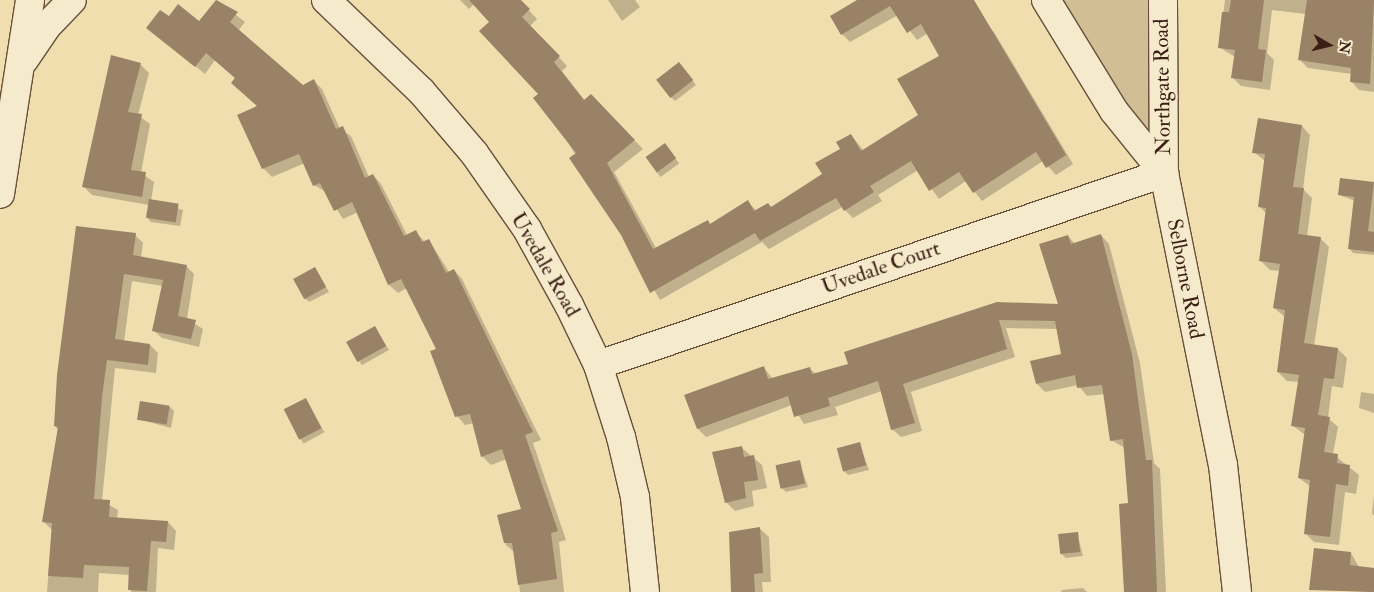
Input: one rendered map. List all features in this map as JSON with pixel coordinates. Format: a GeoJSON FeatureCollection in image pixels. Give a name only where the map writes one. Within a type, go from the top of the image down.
{"type":"FeatureCollection","features":[{"type":"Feature","properties":{"kind":"street"},"geometry":{"type":"LineString","coordinates":[[0,194],[30,0]]}},
{"type":"Feature","properties":{"kind":"street"},"geometry":{"type":"LineString","coordinates":[[19,67],[46,27],[72,0]]}},
{"type":"Feature","properties":{"kind":"street","name":"Uvedale Road"},"geometry":{"type":"LineString","coordinates":[[326,0],[414,84],[474,153],[527,229],[598,365],[635,497],[645,592]]}},
{"type":"Feature","properties":{"kind":"street","name":"Selborne Road"},"geometry":{"type":"LineString","coordinates":[[1046,0],[1114,111],[1164,173],[1223,465],[1237,592]]}},
{"type":"Feature","properties":{"kind":"street","name":"Northgate Road"},"geometry":{"type":"LineString","coordinates":[[1163,0],[1164,173]]}},
{"type":"Feature","properties":{"kind":"street","name":"Uvedale Court"},"geometry":{"type":"LineString","coordinates":[[598,365],[1164,173]]}},
{"type":"Feature","properties":{"kind":"shaded area"},"geometry":{"type":"Polygon","coordinates":[[[1061,0],[1151,0],[1157,139],[1136,126],[1061,0]]]}},
{"type":"Feature","properties":{"kind":"building"},"geometry":{"type":"Polygon","coordinates":[[[216,0],[238,12],[230,22],[303,85],[314,79],[336,129],[343,126],[365,178],[373,174],[404,236],[416,230],[422,242],[429,239],[446,273],[454,269],[533,432],[525,435],[558,531],[551,533],[557,579],[518,585],[512,543],[504,543],[497,515],[521,509],[502,449],[481,457],[470,414],[455,417],[430,351],[436,349],[401,279],[388,285],[352,202],[334,211],[320,183],[313,186],[299,154],[262,169],[237,115],[257,106],[231,83],[235,78],[206,53],[195,67],[146,28],[160,10],[169,16],[178,4],[199,21],[216,0]]]}},
{"type":"Feature","properties":{"kind":"building"},"geometry":{"type":"Polygon","coordinates":[[[469,0],[521,0],[530,9],[522,17],[560,56],[554,62],[584,100],[591,94],[635,140],[607,163],[653,249],[708,220],[710,224],[748,200],[754,211],[768,203],[771,207],[822,174],[815,163],[840,149],[836,142],[851,134],[861,151],[918,115],[897,79],[939,56],[921,24],[907,33],[890,6],[841,35],[830,16],[857,0],[974,0],[1066,155],[1046,168],[1036,152],[973,193],[959,172],[929,191],[911,161],[870,186],[874,192],[844,211],[836,198],[760,241],[755,233],[650,293],[621,235],[569,158],[576,153],[533,98],[538,94],[479,31],[489,22],[469,0]]]}},
{"type":"Feature","properties":{"kind":"building"},"geometry":{"type":"Polygon","coordinates":[[[1231,0],[1264,0],[1258,49],[1266,50],[1262,82],[1231,78],[1235,50],[1218,48],[1222,12],[1229,12],[1231,0]]]}},
{"type":"Feature","properties":{"kind":"building"},"geometry":{"type":"Polygon","coordinates":[[[1307,0],[1374,0],[1370,84],[1350,82],[1351,68],[1298,60],[1307,0]]]}},
{"type":"Feature","properties":{"kind":"building"},"geometry":{"type":"Polygon","coordinates":[[[111,55],[141,63],[128,112],[142,114],[131,170],[146,172],[142,197],[82,187],[111,55]]]}},
{"type":"Feature","properties":{"kind":"building"},"geometry":{"type":"Polygon","coordinates":[[[679,62],[693,80],[670,98],[656,80],[679,62]]]}},
{"type":"Feature","properties":{"kind":"building"},"geometry":{"type":"Polygon","coordinates":[[[1258,118],[1302,125],[1293,187],[1304,188],[1298,234],[1321,237],[1304,343],[1338,348],[1334,379],[1324,378],[1318,415],[1330,417],[1324,452],[1338,454],[1337,463],[1350,465],[1348,486],[1336,484],[1330,537],[1304,534],[1310,480],[1298,478],[1305,428],[1291,426],[1299,375],[1277,372],[1285,310],[1273,308],[1280,264],[1259,261],[1266,208],[1258,207],[1265,154],[1252,153],[1258,118]]]}},
{"type":"Feature","properties":{"kind":"building"},"geometry":{"type":"Polygon","coordinates":[[[665,143],[676,158],[657,172],[646,157],[665,143]]]}},
{"type":"Feature","properties":{"kind":"building"},"geometry":{"type":"Polygon","coordinates":[[[1340,178],[1374,182],[1368,231],[1374,232],[1374,252],[1348,249],[1354,197],[1338,195],[1340,178]]]}},
{"type":"Feature","properties":{"kind":"building"},"geometry":{"type":"Polygon","coordinates":[[[149,199],[179,204],[176,222],[146,218],[149,199]]]}},
{"type":"Feature","properties":{"kind":"building"},"geometry":{"type":"Polygon","coordinates":[[[76,226],[136,233],[133,255],[187,265],[178,316],[196,320],[191,339],[152,331],[163,280],[124,274],[115,339],[150,344],[148,365],[107,360],[102,397],[94,499],[110,500],[109,517],[168,521],[166,542],[151,541],[147,591],[128,590],[129,567],[84,565],[83,578],[48,576],[52,523],[42,522],[58,427],[54,426],[57,375],[76,226]]]}},
{"type":"Feature","properties":{"kind":"building"},"geometry":{"type":"Polygon","coordinates":[[[1101,234],[1132,354],[1146,460],[1152,460],[1157,592],[1124,592],[1119,504],[1128,503],[1123,439],[1110,441],[1102,385],[1077,388],[1075,375],[1036,384],[1030,361],[1061,354],[1055,321],[999,320],[1007,349],[903,384],[915,423],[891,430],[878,381],[828,398],[830,406],[794,417],[788,396],[697,429],[684,395],[764,366],[768,379],[810,367],[812,374],[848,364],[844,352],[997,302],[1058,304],[1039,244],[1068,235],[1071,244],[1101,234]]]}},
{"type":"Feature","properties":{"kind":"building"},"geometry":{"type":"Polygon","coordinates":[[[315,267],[326,287],[304,299],[293,279],[315,267]]]}},
{"type":"Feature","properties":{"kind":"building"},"geometry":{"type":"Polygon","coordinates":[[[375,326],[386,346],[357,362],[346,342],[375,326]]]}},
{"type":"Feature","properties":{"kind":"building"},"geometry":{"type":"Polygon","coordinates":[[[306,398],[321,428],[299,440],[284,409],[306,398]]]}},
{"type":"Feature","properties":{"kind":"building"},"geometry":{"type":"Polygon","coordinates":[[[140,401],[170,406],[167,424],[137,420],[140,401]]]}},
{"type":"Feature","properties":{"kind":"building"},"geometry":{"type":"Polygon","coordinates":[[[860,442],[866,465],[843,471],[837,448],[860,442]]]}},
{"type":"Feature","properties":{"kind":"building"},"geometry":{"type":"Polygon","coordinates":[[[742,446],[744,457],[754,455],[758,480],[744,482],[746,498],[725,503],[712,452],[742,446]]]}},
{"type":"Feature","properties":{"kind":"building"},"geometry":{"type":"Polygon","coordinates":[[[800,460],[805,483],[781,489],[776,465],[800,460]]]}},
{"type":"Feature","properties":{"kind":"building"},"geometry":{"type":"Polygon","coordinates":[[[760,527],[763,573],[754,574],[755,592],[731,592],[729,532],[760,527]]]}},
{"type":"Feature","properties":{"kind":"building"},"geometry":{"type":"Polygon","coordinates":[[[1078,532],[1080,552],[1060,554],[1058,534],[1078,532]]]}},
{"type":"Feature","properties":{"kind":"building"},"geometry":{"type":"Polygon","coordinates":[[[1314,548],[1351,552],[1350,565],[1374,568],[1374,592],[1309,590],[1314,548]]]}}]}
